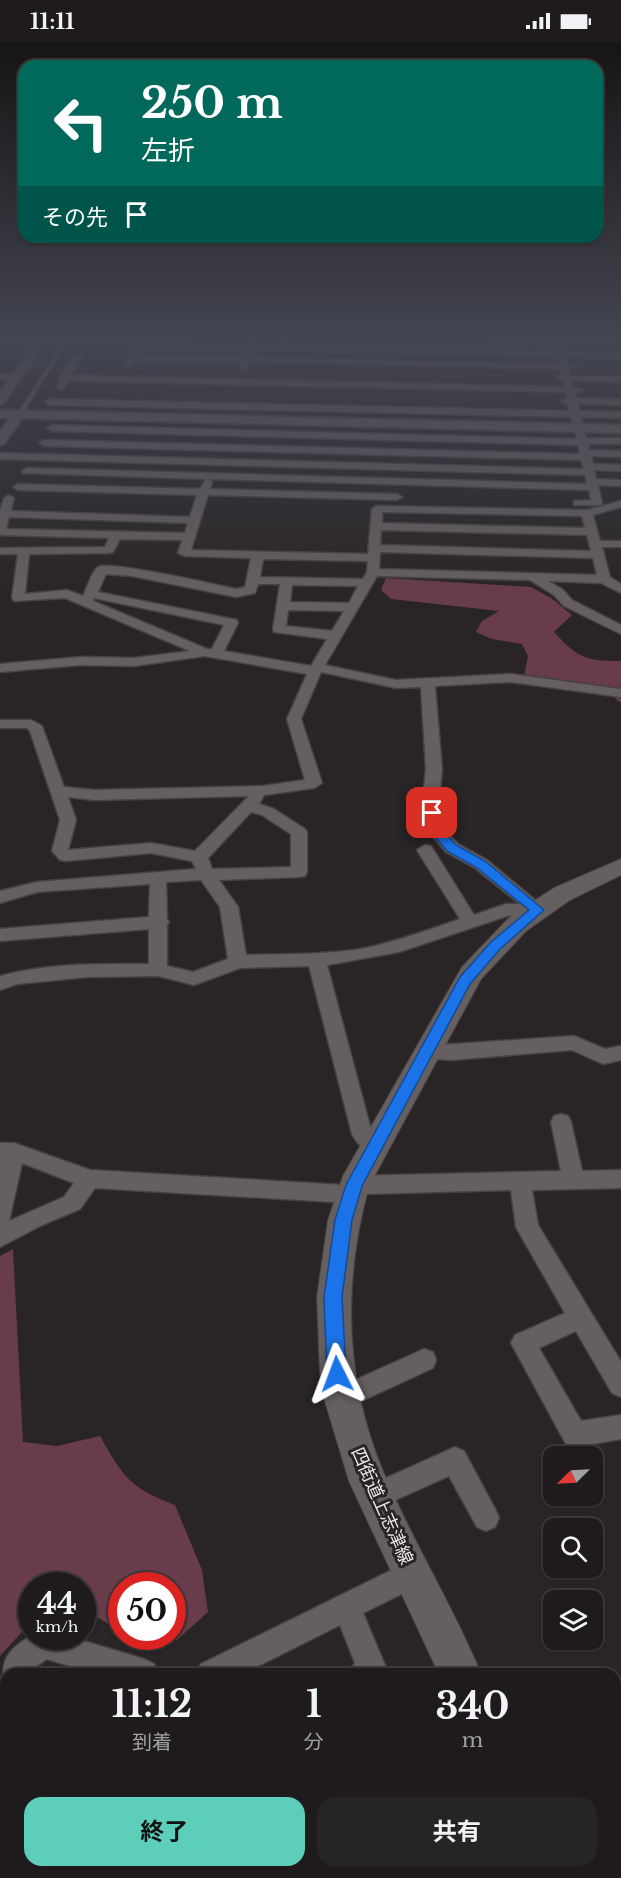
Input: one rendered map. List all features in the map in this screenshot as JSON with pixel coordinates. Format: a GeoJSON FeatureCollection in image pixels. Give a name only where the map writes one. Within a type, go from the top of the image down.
{"type":"FeatureCollection","features":[{"type":"Feature","properties":{"kind":"main road","name":"四街道上志津線"},"geometry":{"type":"LineString","coordinates":[[457,1668],[375,1496],[355,1445],[342,1398],[337,1374],[333,1297],[344,1220],[353,1190],[375,1145],[465,981],[517,925],[562,894],[621,866]]}},
{"type":"Feature","properties":{"kind":"street"},"geometry":{"type":"LineString","coordinates":[[0,441],[12,424]]}},
{"type":"Feature","properties":{"kind":"street"},"geometry":{"type":"LineString","coordinates":[[55,424],[18,487],[6,498],[0,532],[189,537]]}},
{"type":"Feature","properties":{"kind":"street"},"geometry":{"type":"LineString","coordinates":[[226,424],[204,492],[194,504],[195,520],[184,553],[258,555],[374,553],[621,544]]}},
{"type":"Feature","properties":{"kind":"street"},"geometry":{"type":"LineString","coordinates":[[398,497],[400,424]]}},
{"type":"Feature","properties":{"kind":"street"},"geometry":{"type":"LineString","coordinates":[[409,424],[621,441]]}},
{"type":"Feature","properties":{"kind":"street"},"geometry":{"type":"LineString","coordinates":[[18,487],[597,503],[578,424]]}},
{"type":"Feature","properties":{"kind":"street"},"geometry":{"type":"LineString","coordinates":[[52,428],[400,437],[581,437],[621,429]]}},
{"type":"Feature","properties":{"kind":"street"},"geometry":{"type":"LineString","coordinates":[[44,443],[399,452],[589,470],[621,483]]}},
{"type":"Feature","properties":{"kind":"street"},"geometry":{"type":"LineString","coordinates":[[0,456],[589,470],[621,454]]}},
{"type":"Feature","properties":{"kind":"street"},"geometry":{"type":"LineString","coordinates":[[27,471],[398,481],[621,468]]}},
{"type":"Feature","properties":{"kind":"street"},"geometry":{"type":"LineString","coordinates":[[6,498],[165,503]]}},
{"type":"Feature","properties":{"kind":"street"},"geometry":{"type":"LineString","coordinates":[[57,791],[94,795],[263,791],[314,783],[294,718],[317,670],[370,578],[377,509],[587,513],[621,504]]}},
{"type":"Feature","properties":{"kind":"street"},"geometry":{"type":"LineString","coordinates":[[461,511],[467,575]]}},
{"type":"Feature","properties":{"kind":"street"},"geometry":{"type":"LineString","coordinates":[[587,513],[604,579]]}},
{"type":"Feature","properties":{"kind":"street"},"geometry":{"type":"LineString","coordinates":[[4,514],[195,520]]}},
{"type":"Feature","properties":{"kind":"street"},"geometry":{"type":"LineString","coordinates":[[376,526],[464,529],[594,544]]}},
{"type":"Feature","properties":{"kind":"street"},"geometry":{"type":"LineString","coordinates":[[0,551],[109,550],[116,535]]}},
{"type":"Feature","properties":{"kind":"street"},"geometry":{"type":"LineString","coordinates":[[0,668],[81,661],[134,662],[210,653],[232,623],[68,594],[18,598],[24,549]]}},
{"type":"Feature","properties":{"kind":"street"},"geometry":{"type":"LineString","coordinates":[[89,599],[102,570],[132,572],[236,593],[251,590],[258,555]]}},
{"type":"Feature","properties":{"kind":"street"},"geometry":{"type":"LineString","coordinates":[[253,580],[467,575],[532,576],[604,579],[621,589]]}},
{"type":"Feature","properties":{"kind":"street"},"geometry":{"type":"LineString","coordinates":[[532,576],[558,592],[567,603],[621,630]]}},
{"type":"Feature","properties":{"kind":"street"},"geometry":{"type":"LineString","coordinates":[[287,581],[279,629],[337,636]]}},
{"type":"Feature","properties":{"kind":"street"},"geometry":{"type":"LineString","coordinates":[[89,599],[210,653],[396,684],[511,678],[621,693]]}},
{"type":"Feature","properties":{"kind":"street"},"geometry":{"type":"LineString","coordinates":[[284,606],[352,607]]}},
{"type":"Feature","properties":{"kind":"street"},"geometry":{"type":"LineString","coordinates":[[428,684],[434,769],[431,799],[433,827],[452,848],[481,864],[538,910]]}},
{"type":"Feature","properties":{"kind":"street"},"geometry":{"type":"LineString","coordinates":[[0,724],[31,724],[37,729],[68,820],[60,851],[66,856],[151,848],[199,857]]}},
{"type":"Feature","properties":{"kind":"street"},"geometry":{"type":"LineString","coordinates":[[199,857],[263,791]]}},
{"type":"Feature","properties":{"kind":"street"},"geometry":{"type":"LineString","coordinates":[[0,897],[37,887],[206,874],[249,875],[299,872],[299,832],[268,812],[249,806]]}},
{"type":"Feature","properties":{"kind":"street"},"geometry":{"type":"LineString","coordinates":[[425,850],[470,922]]}},
{"type":"Feature","properties":{"kind":"street"},"geometry":{"type":"LineString","coordinates":[[199,857],[206,874],[229,907],[238,962]]}},
{"type":"Feature","properties":{"kind":"street"},"geometry":{"type":"LineString","coordinates":[[158,878],[160,922],[158,970]]}},
{"type":"Feature","properties":{"kind":"street"},"geometry":{"type":"LineString","coordinates":[[0,983],[17,978],[87,971],[158,970],[194,979],[238,962],[317,960],[365,954],[399,946],[506,910],[538,910]]}},
{"type":"Feature","properties":{"kind":"street"},"geometry":{"type":"LineString","coordinates":[[0,935],[160,922]]}},
{"type":"Feature","properties":{"kind":"street"},"geometry":{"type":"LineString","coordinates":[[317,960],[362,1134],[375,1145]]}},
{"type":"Feature","properties":{"kind":"street"},"geometry":{"type":"LineString","coordinates":[[425,1053],[574,1043],[603,1057],[621,1053]]}},
{"type":"Feature","properties":{"kind":"street"},"geometry":{"type":"LineString","coordinates":[[561,1122],[573,1180]]}},
{"type":"Feature","properties":{"kind":"street"},"geometry":{"type":"LineString","coordinates":[[0,1217],[7,1151],[89,1179],[353,1190],[520,1181],[621,1179]]}},
{"type":"Feature","properties":{"kind":"street"},"geometry":{"type":"LineString","coordinates":[[0,1237],[34,1218],[72,1203],[89,1179]]}},
{"type":"Feature","properties":{"kind":"street"},"geometry":{"type":"LineString","coordinates":[[520,1181],[527,1227],[621,1385]]}},
{"type":"Feature","properties":{"kind":"street"},"geometry":{"type":"LineString","coordinates":[[580,1318],[523,1343],[575,1435],[621,1427]]}},
{"type":"Feature","properties":{"kind":"street"},"geometry":{"type":"LineString","coordinates":[[342,1398],[424,1360]]}},
{"type":"Feature","properties":{"kind":"street"},"geometry":{"type":"LineString","coordinates":[[375,1496],[455,1460],[486,1518]]}},
{"type":"Feature","properties":{"kind":"street"},"geometry":{"type":"LineString","coordinates":[[223,1668],[412,1574]]}},
{"type":"Feature","properties":{"kind":"street"},"geometry":{"type":"LineString","coordinates":[[346,1607],[371,1668]]}},
{"type":"Feature","properties":{"kind":"street"},"geometry":{"type":"LineString","coordinates":[[14,1668],[14,1664],[44,1644],[124,1668]]}},
{"type":"Feature","properties":{"kind":"shaded area"},"geometry":{"type":"Polygon","coordinates":[[[386,578],[531,587],[551,598],[572,615],[554,632],[576,653],[590,659],[621,661],[621,703],[601,687],[524,676],[528,656],[522,644],[492,639],[476,632],[482,621],[499,611],[391,599],[381,590],[386,578]]]}},
{"type":"Feature","properties":{"kind":"shaded area"},"geometry":{"type":"Polygon","coordinates":[[[13,1249],[23,1442],[57,1446],[100,1436],[129,1480],[148,1493],[175,1505],[202,1570],[208,1612],[186,1632],[186,1572],[108,1572],[108,1624],[96,1616],[96,1572],[18,1572],[18,1636],[0,1656],[0,1256],[13,1249]]]}},
{"type":"Feature","properties":{"kind":"route"},"geometry":{"type":"LineString","coordinates":[[337,1374],[333,1297],[344,1220],[354,1185],[465,981],[496,945],[517,925],[538,910],[481,864],[452,848],[433,827],[432,813]]}}]}
